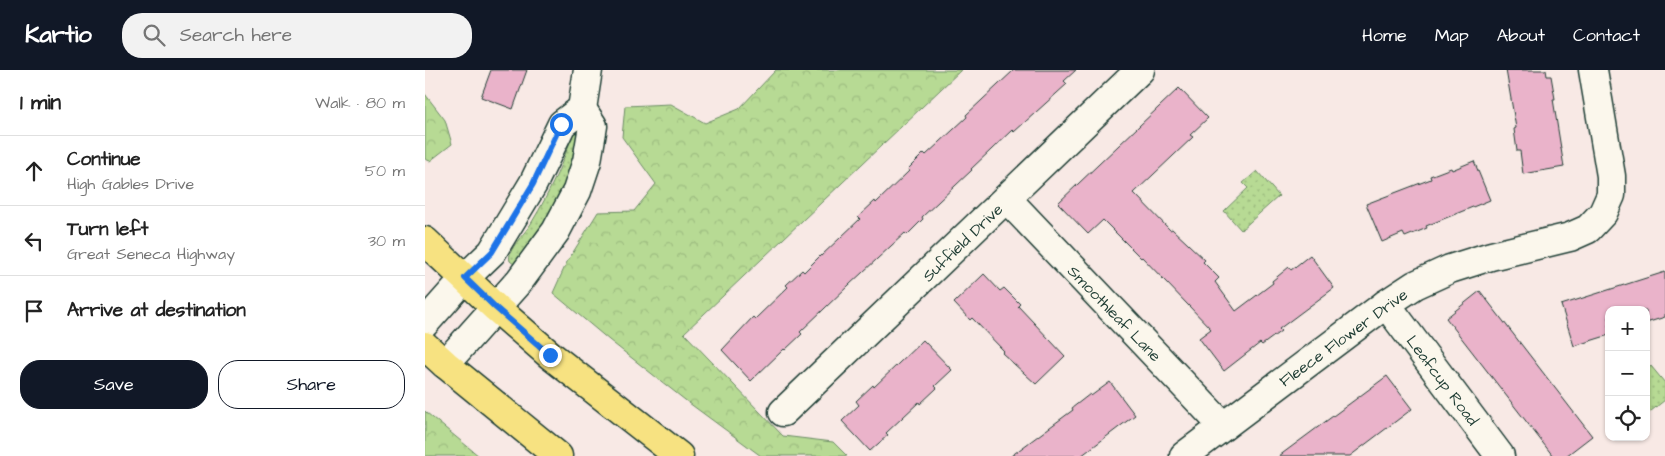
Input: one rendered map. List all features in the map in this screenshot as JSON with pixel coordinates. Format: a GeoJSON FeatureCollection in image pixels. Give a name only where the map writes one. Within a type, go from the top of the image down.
{"type":"FeatureCollection","features":[{"type":"Feature","properties":{"kind":"main road"},"geometry":{"type":"LineString","coordinates":[[425,241],[496,308],[550,355],[679,456]]}},
{"type":"Feature","properties":{"kind":"main road"},"geometry":{"type":"LineString","coordinates":[[425,346],[558,456]]}},
{"type":"Feature","properties":{"kind":"street"},"geometry":{"type":"LineString","coordinates":[[445,364],[520,280],[556,231],[577,191],[587,161],[593,126],[582,109],[588,70]]}},
{"type":"Feature","properties":{"kind":"street","name":"Suffield Drive"},"geometry":{"type":"LineString","coordinates":[[783,412],[1140,70]]}},
{"type":"Feature","properties":{"kind":"street","name":"Fleece Flower Drive"},"geometry":{"type":"LineString","coordinates":[[1183,456],[1386,304],[1415,285],[1449,269],[1491,256],[1570,237],[1588,229],[1603,213],[1611,195],[1611,176],[1593,70]]}},
{"type":"Feature","properties":{"kind":"street"},"geometry":{"type":"LineString","coordinates":[[425,323],[465,278],[492,252],[533,184],[561,124],[582,109]]}},
{"type":"Feature","properties":{"kind":"street","name":"Smoothleaf Lane"},"geometry":{"type":"LineString","coordinates":[[1007,199],[1223,426]]}},
{"type":"Feature","properties":{"kind":"street","name":"Leafcup Road"},"geometry":{"type":"LineString","coordinates":[[1386,304],[1500,456]]}},
{"type":"Feature","properties":{"kind":"green space"},"geometry":{"type":"Polygon","coordinates":[[[776,70],[961,70],[684,333],[783,436],[833,442],[847,456],[761,456],[685,400],[553,293],[567,262],[598,212],[634,211],[656,184],[622,137],[625,106],[671,104],[705,123],[739,109],[776,70]]]}},
{"type":"Feature","properties":{"kind":"green space"},"geometry":{"type":"Polygon","coordinates":[[[425,94],[445,120],[452,144],[430,161],[425,159],[425,94]]]}},
{"type":"Feature","properties":{"kind":"green space"},"geometry":{"type":"Polygon","coordinates":[[[583,121],[568,186],[549,223],[515,265],[510,261],[511,252],[539,210],[557,174],[577,123],[583,121]]]}},
{"type":"Feature","properties":{"kind":"green space"},"geometry":{"type":"Polygon","coordinates":[[[1257,171],[1279,196],[1241,230],[1224,211],[1248,188],[1243,183],[1257,171]]]}},
{"type":"Feature","properties":{"kind":"green space"},"geometry":{"type":"Polygon","coordinates":[[[1650,367],[1665,383],[1665,400],[1650,412],[1650,396],[1650,367]]]}},
{"type":"Feature","properties":{"kind":"green space"},"geometry":{"type":"Polygon","coordinates":[[[425,411],[427,413],[479,456],[425,456],[425,411]]]}},
{"type":"Feature","properties":{"kind":"building"},"geometry":{"type":"Polygon","coordinates":[[[491,70],[527,70],[513,109],[481,97],[491,70]]]}},
{"type":"Feature","properties":{"kind":"building"},"geometry":{"type":"Polygon","coordinates":[[[1014,70],[1076,70],[1064,81],[1067,84],[1014,132],[1012,130],[922,217],[923,219],[907,235],[905,233],[849,285],[800,332],[802,334],[751,381],[722,350],[753,317],[755,319],[788,287],[786,285],[821,256],[860,219],[858,217],[875,201],[876,203],[909,171],[908,169],[924,153],[926,155],[1014,70]]]}},
{"type":"Feature","properties":{"kind":"building"},"geometry":{"type":"Polygon","coordinates":[[[1506,70],[1546,70],[1547,76],[1551,76],[1564,167],[1523,174],[1520,151],[1517,151],[1514,129],[1516,128],[1506,70]]]}},
{"type":"Feature","properties":{"kind":"building"},"geometry":{"type":"Polygon","coordinates":[[[1179,88],[1208,118],[1190,135],[1193,137],[1134,193],[1170,230],[1172,229],[1205,260],[1203,262],[1219,278],[1215,282],[1236,311],[1273,283],[1272,281],[1289,267],[1291,270],[1310,255],[1334,288],[1279,329],[1281,331],[1262,345],[1260,343],[1224,371],[1199,338],[1211,329],[1142,257],[1103,220],[1088,234],[1058,203],[1179,88]]]}},
{"type":"Feature","properties":{"kind":"building"},"geometry":{"type":"Polygon","coordinates":[[[1474,161],[1490,200],[1426,226],[1427,228],[1405,237],[1403,233],[1382,242],[1366,204],[1431,179],[1430,176],[1474,161]]]}},
{"type":"Feature","properties":{"kind":"building"},"geometry":{"type":"Polygon","coordinates":[[[1665,272],[1665,317],[1650,322],[1650,306],[1605,306],[1605,336],[1574,346],[1561,305],[1665,272]]]}},
{"type":"Feature","properties":{"kind":"building"},"geometry":{"type":"Polygon","coordinates":[[[984,274],[1000,291],[1004,288],[1020,304],[1018,306],[1065,356],[1036,384],[1002,353],[1004,351],[972,318],[970,320],[954,303],[984,274]]]}},
{"type":"Feature","properties":{"kind":"building"},"geometry":{"type":"Polygon","coordinates":[[[1480,291],[1592,436],[1566,456],[1553,456],[1446,318],[1480,291]]]}},
{"type":"Feature","properties":{"kind":"building"},"geometry":{"type":"Polygon","coordinates":[[[923,340],[952,370],[935,386],[937,388],[886,433],[888,435],[870,451],[842,421],[859,405],[856,401],[873,385],[874,387],[923,340]]]}},
{"type":"Feature","properties":{"kind":"building"},"geometry":{"type":"Polygon","coordinates":[[[1387,376],[1412,409],[1350,456],[1279,456],[1387,376]]]}},
{"type":"Feature","properties":{"kind":"building"},"geometry":{"type":"Polygon","coordinates":[[[1110,382],[1135,415],[1081,456],[1011,456],[1073,410],[1072,408],[1090,394],[1091,396],[1110,382]]]}},
{"type":"Feature","properties":{"kind":"route"},"geometry":{"type":"LineString","coordinates":[[550,355],[465,278],[492,252],[533,184],[561,124]]}}]}
